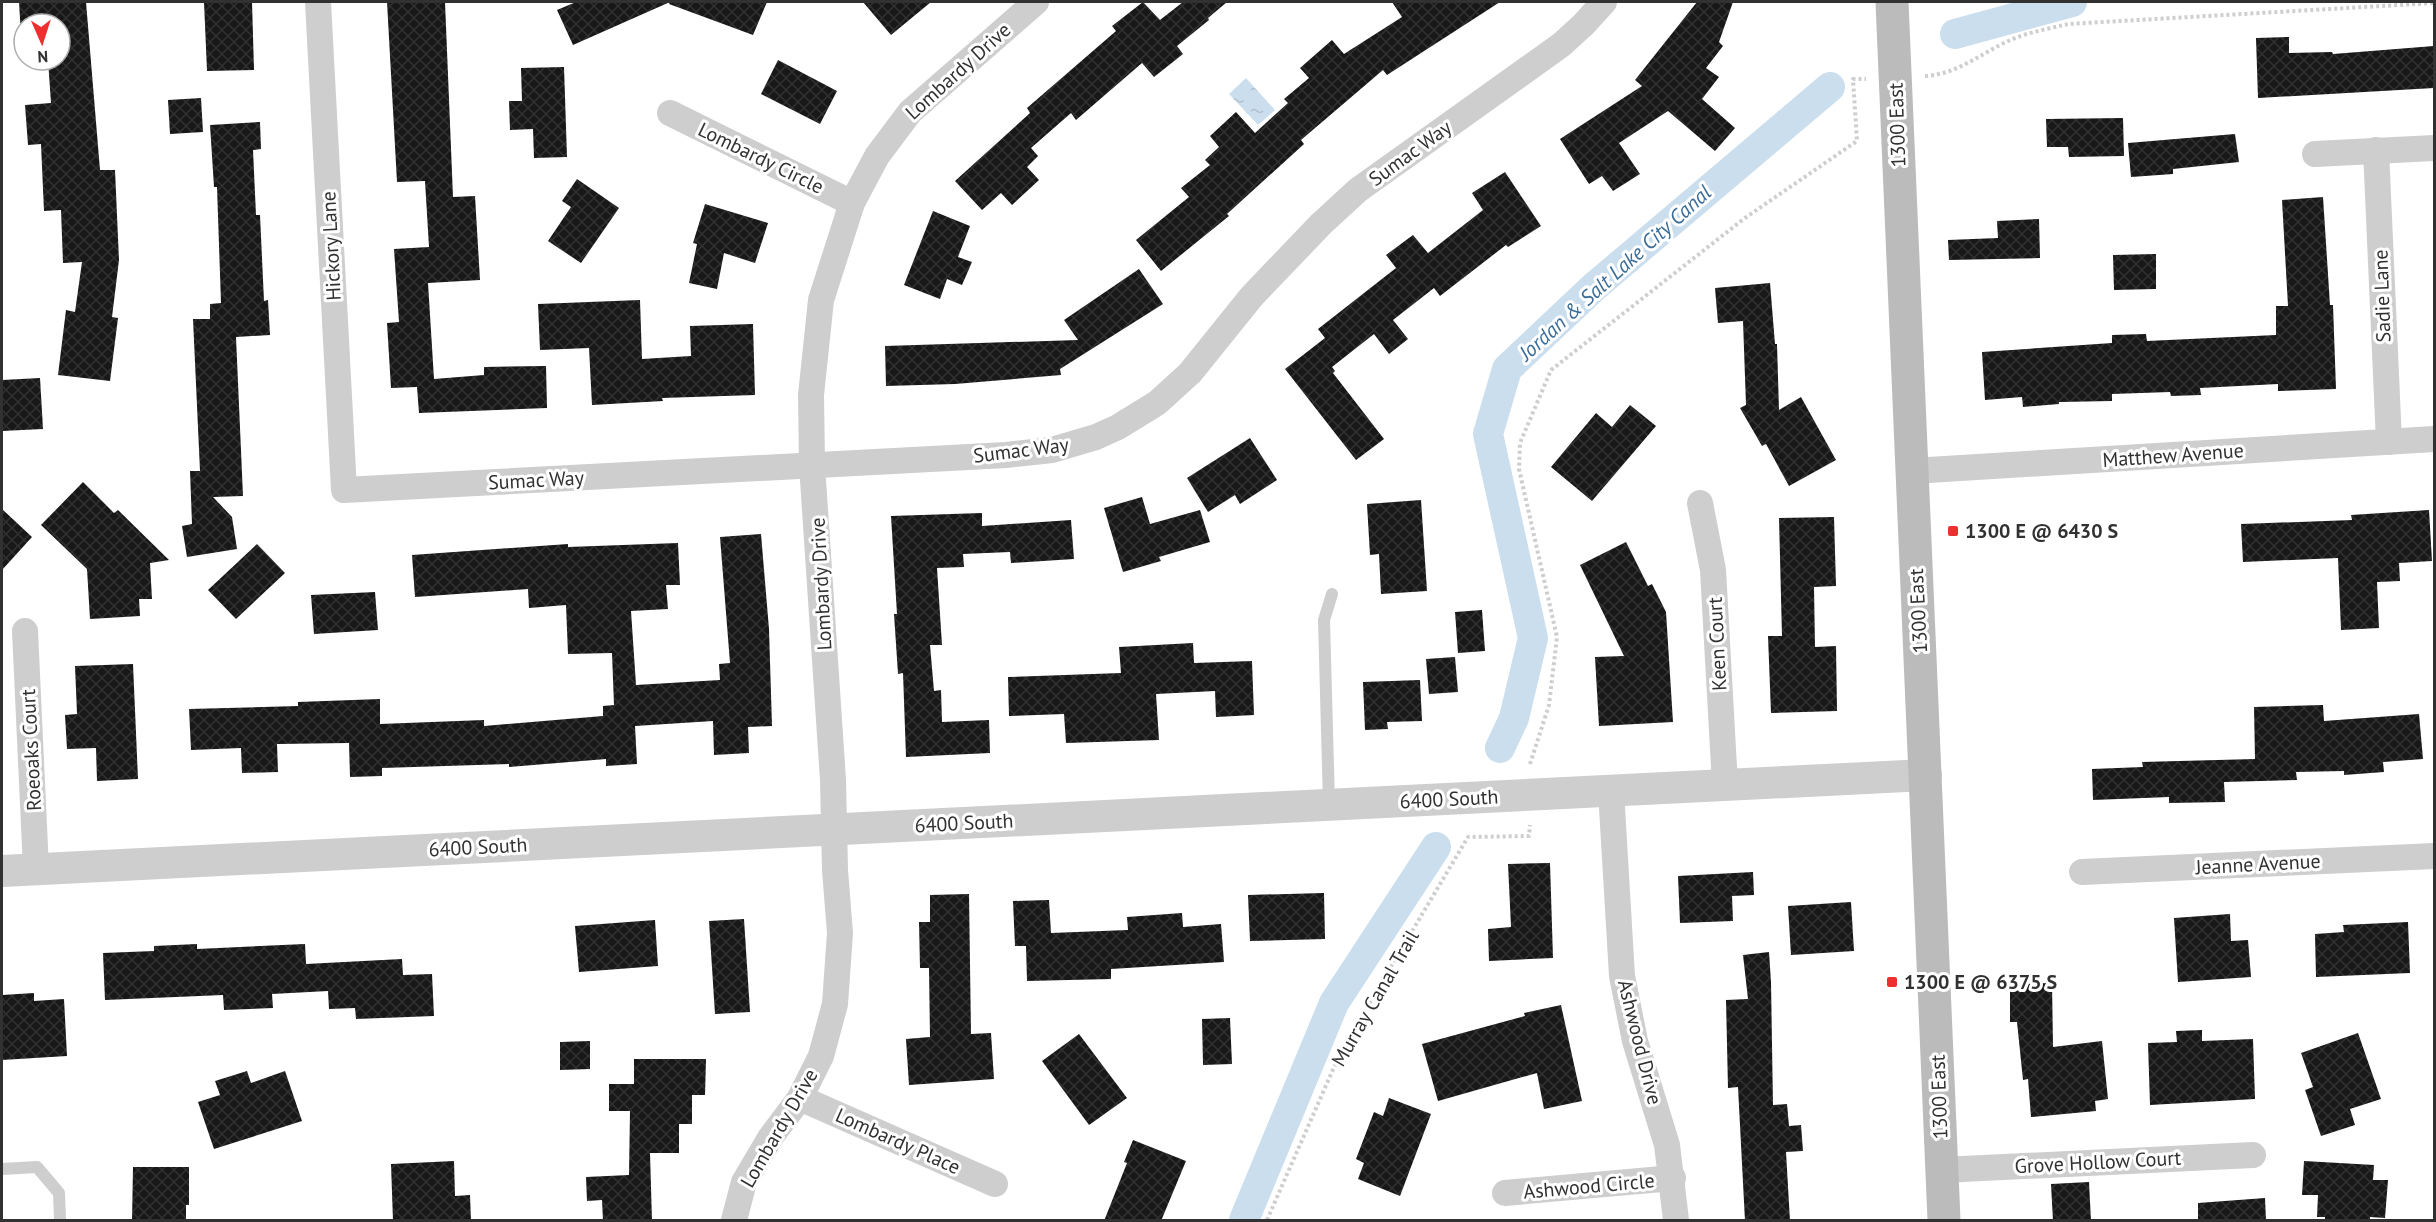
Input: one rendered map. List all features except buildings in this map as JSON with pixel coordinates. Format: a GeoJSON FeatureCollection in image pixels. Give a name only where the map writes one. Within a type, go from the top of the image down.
{"type":"FeatureCollection","features":[{"type":"Feature","properties":{"kind":"main road","name":"1300 East"},"geometry":{"type":"LineString","coordinates":[[1892,2],[1944,1221]]}},
{"type":"Feature","properties":{"kind":"street","name":"Hickory Lane"},"geometry":{"type":"LineString","coordinates":[[318,2],[344,490]]}},
{"type":"Feature","properties":{"kind":"street","name":"Lombardy Drive"},"geometry":{"type":"LineString","coordinates":[[734,1221],[744,1182],[770,1138],[800,1098],[821,1056],[835,1004],[840,933],[836,829],[813,465],[811,395],[821,300],[852,203],[877,156],[910,112],[1036,2]]}},
{"type":"Feature","properties":{"kind":"street","name":"Sumac Way"},"geometry":{"type":"LineString","coordinates":[[344,490],[1006,455],[1052,450],[1096,438],[1138,416],[1166,396],[1190,373],[1252,296],[1328,217],[1358,190],[1561,45],[1604,2]]}},
{"type":"Feature","properties":{"kind":"street","name":"Lombardy Circle"},"geometry":{"type":"LineString","coordinates":[[670,113],[852,203]]}},
{"type":"Feature","properties":{"kind":"street"},"geometry":{"type":"LineString","coordinates":[[2315,154],[2434,148]]}},
{"type":"Feature","properties":{"kind":"street","name":"Sadie Lane"},"geometry":{"type":"LineString","coordinates":[[2376,150],[2389,442]]}},
{"type":"Feature","properties":{"kind":"street","name":"Matthew Avenue"},"geometry":{"type":"LineString","coordinates":[[1912,471],[2434,439]]}},
{"type":"Feature","properties":{"kind":"street","name":"Keen Court"},"geometry":{"type":"LineString","coordinates":[[1700,503],[1713,570],[1725,785]]}},
{"type":"Feature","properties":{"kind":"street","name":"Roeoaks Court"},"geometry":{"type":"LineString","coordinates":[[25,631],[36,869]]}},
{"type":"Feature","properties":{"kind":"street","name":"6400 South"},"geometry":{"type":"LineString","coordinates":[[2,871],[1926,775]]}},
{"type":"Feature","properties":{"kind":"street","name":"Ashwood Drive"},"geometry":{"type":"LineString","coordinates":[[1611,791],[1622,976],[1635,1041],[1667,1145],[1673,1178],[1676,1221]]}},
{"type":"Feature","properties":{"kind":"street","name":"Jeanne Avenue"},"geometry":{"type":"LineString","coordinates":[[2082,872],[2434,856]]}},
{"type":"Feature","properties":{"kind":"street","name":"Lombardy Place"},"geometry":{"type":"LineString","coordinates":[[800,1098],[995,1184]]}},
{"type":"Feature","properties":{"kind":"street","name":"Grove Hollow Court"},"geometry":{"type":"LineString","coordinates":[[1942,1170],[2253,1155]]}},
{"type":"Feature","properties":{"kind":"street","name":"Ashwood Circle"},"geometry":{"type":"LineString","coordinates":[[1505,1193],[1673,1178]]}},
{"type":"Feature","properties":{"kind":"lane"},"geometry":{"type":"LineString","coordinates":[[1329,805],[1324,620],[1332,594]]}},
{"type":"Feature","properties":{"kind":"lane"},"geometry":{"type":"LineString","coordinates":[[2,1168],[37,1167],[59,1193],[60,1221]]}},
{"type":"Feature","properties":{"kind":"path"},"geometry":{"type":"LineString","coordinates":[[1941,75],[1959,69],[2018,37],[2068,24],[2434,3]]}},
{"type":"Feature","properties":{"kind":"path"},"geometry":{"type":"LineString","coordinates":[[1530,766],[1549,705],[1557,637],[1519,468],[1520,443],[1543,385],[1551,370],[1745,218],[1857,141],[1853,80]]}},
{"type":"Feature","properties":{"kind":"path","name":"Murray Canal Trail"},"geometry":{"type":"LineString","coordinates":[[1268,1221],[1342,1049],[1468,837],[1529,836],[1530,828]]}},
{"type":"Feature","properties":{"kind":"water"},"geometry":{"type":"Polygon","coordinates":[[[1246,78],[1275,110],[1258,125],[1229,94],[1246,78]]]}},
{"type":"Feature","properties":{"kind":"waterway","name":"Jordan & Salt Lake City Canal"},"geometry":{"type":"LineString","coordinates":[[1955,34],[2072,2]]}},
{"type":"Feature","properties":{"kind":"waterway","name":"Jordan & Salt Lake City Canal"},"geometry":{"type":"LineString","coordinates":[[1500,748],[1514,718],[1533,638],[1488,434],[1507,369],[1594,287],[1830,87]]}},
{"type":"Feature","properties":{"kind":"waterway","name":"Jordan & Salt Lake City Canal"},"geometry":{"type":"LineString","coordinates":[[1244,1220],[1334,1003],[1436,847]]}},
{"type":"Feature","properties":{"kind":"place","name":"1300 E @ 6430 S"},"geometry":{"type":"Point","coordinates":[1953,531]}},
{"type":"Feature","properties":{"kind":"place","name":"1300 E @ 6375 S"},"geometry":{"type":"Point","coordinates":[1892,982]}}]}
